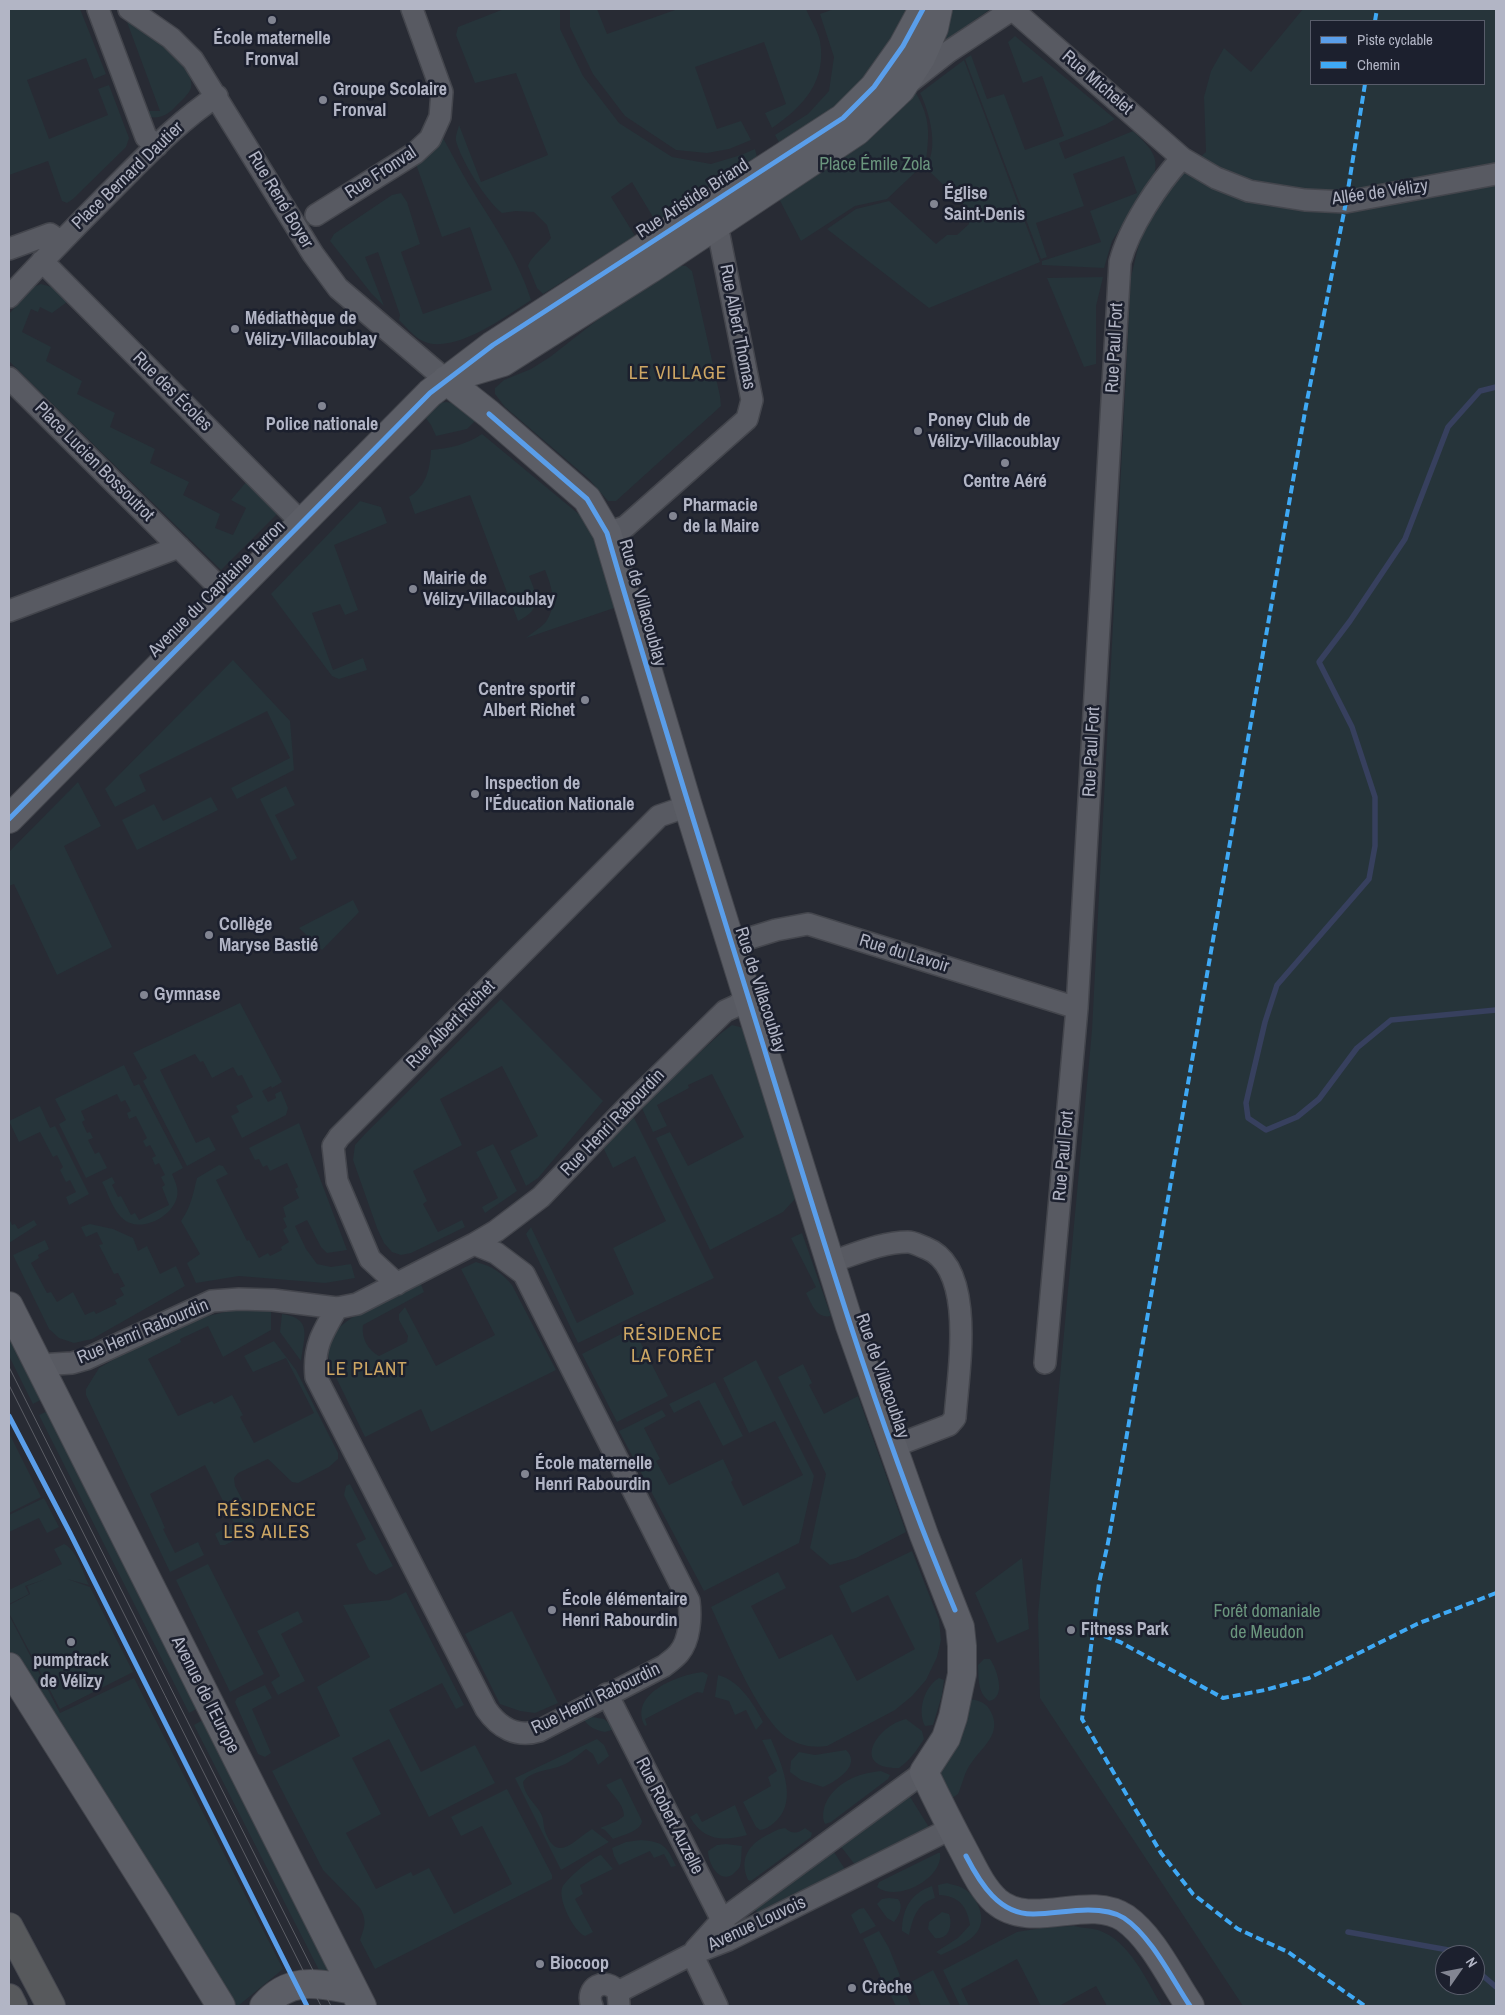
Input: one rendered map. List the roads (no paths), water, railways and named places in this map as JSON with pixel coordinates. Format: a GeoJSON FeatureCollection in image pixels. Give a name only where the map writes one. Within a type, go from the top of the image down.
{"type":"FeatureCollection","features":[{"type":"Feature","properties":{"kind":"highway"},"geometry":{"type":"LineString","coordinates":[[9,1927],[51,2006]]}},
{"type":"Feature","properties":{"kind":"highway"},"geometry":{"type":"LineString","coordinates":[[9,1998],[13,2006]]}},
{"type":"Feature","properties":{"kind":"street"},"geometry":{"type":"LineString","coordinates":[[98,9],[146,137],[156,146]]}},
{"type":"Feature","properties":{"kind":"street","name":"Rue René Boyer"},"geometry":{"type":"LineString","coordinates":[[129,9],[171,38],[193,60],[313,254],[338,288],[446,380]]}},
{"type":"Feature","properties":{"kind":"street","name":"Rue Fronval"},"geometry":{"type":"LineString","coordinates":[[316,215],[415,153],[430,139],[440,117],[442,92],[412,9]]}},
{"type":"Feature","properties":{"kind":"street","name":"Rue Aristide Briand"},"geometry":{"type":"LineString","coordinates":[[446,380],[503,362],[711,216],[843,118],[874,86],[903,46],[923,9]]}},
{"type":"Feature","properties":{"kind":"street","name":"Rue Aristide Briand"},"geometry":{"type":"LineString","coordinates":[[711,216],[857,131],[901,89],[921,58],[934,28],[938,9]]}},
{"type":"Feature","properties":{"kind":"street"},"geometry":{"type":"LineString","coordinates":[[901,89],[948,52],[1012,9]]}},
{"type":"Feature","properties":{"kind":"street","name":"Rue Michelet"},"geometry":{"type":"LineString","coordinates":[[1012,9],[1182,158]]}},
{"type":"Feature","properties":{"kind":"street","name":"Place Bernard Dautier"},"geometry":{"type":"LineString","coordinates":[[42,261],[156,146],[204,104],[217,96]]}},
{"type":"Feature","properties":{"kind":"street","name":"Allée de Vélizy"},"geometry":{"type":"LineString","coordinates":[[1182,158],[1216,178],[1248,191],[1304,200],[1346,202],[1496,174]]}},
{"type":"Feature","properties":{"kind":"street","name":"Rue Paul Fort"},"geometry":{"type":"LineString","coordinates":[[1045,1363],[1077,1008],[1120,262],[1125,244],[1134,226],[1172,169],[1182,158]]}},
{"type":"Feature","properties":{"kind":"street","name":"Rue Albert Thomas"},"geometry":{"type":"LineString","coordinates":[[607,533],[625,527],[747,418],[752,400],[711,216]]}},
{"type":"Feature","properties":{"kind":"street"},"geometry":{"type":"LineString","coordinates":[[9,249],[50,234],[60,241]]}},
{"type":"Feature","properties":{"kind":"street"},"geometry":{"type":"LineString","coordinates":[[9,297],[42,261]]}},
{"type":"Feature","properties":{"kind":"street","name":"Rue des Écoles"},"geometry":{"type":"LineString","coordinates":[[42,261],[302,523]]}},
{"type":"Feature","properties":{"kind":"street","name":"Place Lucien Bossoutrot"},"geometry":{"type":"LineString","coordinates":[[9,378],[229,597]]}},
{"type":"Feature","properties":{"kind":"street","name":"Avenue du Capitaine Tarron"},"geometry":{"type":"LineString","coordinates":[[9,819],[430,393],[446,380]]}},
{"type":"Feature","properties":{"kind":"street","name":"Rue de Villacoublay"},"geometry":{"type":"LineString","coordinates":[[446,380],[496,420],[587,499],[607,533],[688,806],[850,1326],[924,1535],[955,1610],[960,1627],[962,1674],[953,1717],[946,1738],[924,1772]]}},
{"type":"Feature","properties":{"kind":"street"},"geometry":{"type":"LineString","coordinates":[[9,612],[180,547]]}},
{"type":"Feature","properties":{"kind":"street","name":"Rue Albert Richet"},"geometry":{"type":"LineString","coordinates":[[397,1284],[370,1259],[337,1180],[334,1146],[339,1137],[659,816],[688,806]]}},
{"type":"Feature","properties":{"kind":"street","name":"Rue du Lavoir"},"geometry":{"type":"LineString","coordinates":[[731,944],[776,930],[808,924],[1077,1008]]}},
{"type":"Feature","properties":{"kind":"street","name":"Rue Henri Rabourdin"},"geometry":{"type":"LineString","coordinates":[[38,1365],[72,1363],[86,1359],[212,1301],[239,1299],[273,1300],[337,1308],[357,1304],[474,1244],[496,1231],[541,1197],[632,1102],[725,1011],[736,1006],[748,996]]}},
{"type":"Feature","properties":{"kind":"street"},"geometry":{"type":"LineString","coordinates":[[831,1262],[887,1244],[910,1242],[932,1250],[948,1264],[956,1283],[962,1322],[955,1418],[949,1425],[892,1447]]}},
{"type":"Feature","properties":{"kind":"street","name":"Rue Henri Rabourdin"},"geometry":{"type":"LineString","coordinates":[[337,1308],[318,1340],[314,1362],[316,1377],[493,1720],[511,1731],[529,1734],[539,1730],[664,1666],[680,1652],[687,1634],[690,1617],[689,1601],[524,1274],[496,1253],[474,1244]]}},
{"type":"Feature","properties":{"kind":"street","name":"Avenue de l'Europe"},"geometry":{"type":"LineString","coordinates":[[9,1306],[358,1998]]}},
{"type":"Feature","properties":{"kind":"street"},"geometry":{"type":"LineString","coordinates":[[9,1667],[220,2006]]}},
{"type":"Feature","properties":{"kind":"street","name":"Rue Robert Auzelle"},"geometry":{"type":"LineString","coordinates":[[607,1694],[725,1930]]}},
{"type":"Feature","properties":{"kind":"street"},"geometry":{"type":"LineString","coordinates":[[924,1772],[980,1883],[997,1902],[1014,1910],[1032,1915],[1074,1910],[1105,1911],[1123,1917],[1142,1932],[1190,2006]]}},
{"type":"Feature","properties":{"kind":"street","name":"Avenue Louvois"},"geometry":{"type":"LineString","coordinates":[[618,1999],[692,1954],[725,1930],[924,1772]]}},
{"type":"Feature","properties":{"kind":"street","name":"Avenue Louvois"},"geometry":{"type":"LineString","coordinates":[[725,1930],[952,1828]]}},
{"type":"Feature","properties":{"kind":"street"},"geometry":{"type":"LineString","coordinates":[[692,1954],[717,2006]]}},
{"type":"Feature","properties":{"kind":"street","name":"Avenue de l'Europe"},"geometry":{"type":"LineString","coordinates":[[264,2006],[270,1999],[296,1985],[309,1983],[358,1998]]}},
{"type":"Feature","properties":{"kind":"street"},"geometry":{"type":"LineString","coordinates":[[590,2006],[590,1994],[596,1986],[606,1983],[611,1985],[618,1999]]}},
{"type":"Feature","properties":{"kind":"waterway"},"geometry":{"type":"LineString","coordinates":[[1496,387],[1480,391],[1448,427],[1405,539],[1350,621],[1319,662],[1352,727],[1375,797],[1375,846],[1369,879],[1277,985],[1265,1022],[1246,1103],[1248,1118],[1266,1130],[1297,1117],[1319,1099],[1357,1048],[1391,1020],[1496,1010]]}},
{"type":"Feature","properties":{"kind":"waterway"},"geometry":{"type":"LineString","coordinates":[[1348,1932],[1435,1948]]}},
{"type":"Feature","properties":{"kind":"waterway"},"geometry":{"type":"LineString","coordinates":[[1485,1978],[1496,1987]]}},
{"type":"Feature","properties":{"kind":"tram line"},"geometry":{"type":"LineString","coordinates":[[9,1367],[331,2006]]}},
{"type":"Feature","properties":{"kind":"tram line"},"geometry":{"type":"LineString","coordinates":[[9,1385],[321,2006]]}},
{"type":"Feature","properties":{"kind":"place","name":"École maternelle Fronval"},"geometry":{"type":"Point","coordinates":[272,20]}},
{"type":"Feature","properties":{"kind":"place","name":"Groupe Scolaire Fronval"},"geometry":{"type":"Point","coordinates":[323,100]}},
{"type":"Feature","properties":{"kind":"place","name":"Église Saint-Denis"},"geometry":{"type":"Point","coordinates":[934,204]}},
{"type":"Feature","properties":{"kind":"place","name":"Médiathèque de Vélizy-Villacoublay"},"geometry":{"type":"Point","coordinates":[235,329]}},
{"type":"Feature","properties":{"kind":"place","name":"Police nationale"},"geometry":{"type":"Point","coordinates":[322,406]}},
{"type":"Feature","properties":{"kind":"place","name":"Poney Club de Vélizy-Villacoublay"},"geometry":{"type":"Point","coordinates":[918,431]}},
{"type":"Feature","properties":{"kind":"place","name":"Centre Aéré"},"geometry":{"type":"Point","coordinates":[1005,463]}},
{"type":"Feature","properties":{"kind":"place","name":"Pharmacie de la Maire"},"geometry":{"type":"Point","coordinates":[673,516]}},
{"type":"Feature","properties":{"kind":"place","name":"Mairie de Vélizy-Villacoublay"},"geometry":{"type":"Point","coordinates":[413,589]}},
{"type":"Feature","properties":{"kind":"place","name":"Centre sportif Albert Richet"},"geometry":{"type":"Point","coordinates":[585,700]}},
{"type":"Feature","properties":{"kind":"place","name":"Inspection de l'Éducation Nationale"},"geometry":{"type":"Point","coordinates":[475,794]}},
{"type":"Feature","properties":{"kind":"place","name":"Collège Maryse Bastié"},"geometry":{"type":"Point","coordinates":[209,935]}},
{"type":"Feature","properties":{"kind":"place","name":"Gymnase"},"geometry":{"type":"Point","coordinates":[144,995]}},
{"type":"Feature","properties":{"kind":"place","name":"École maternelle Henri Rabourdin"},"geometry":{"type":"Point","coordinates":[525,1474]}},
{"type":"Feature","properties":{"kind":"place","name":"École élémentaire Henri Rabourdin"},"geometry":{"type":"Point","coordinates":[552,1610]}},
{"type":"Feature","properties":{"kind":"place","name":"Fitness Park"},"geometry":{"type":"Point","coordinates":[1071,1630]}},
{"type":"Feature","properties":{"kind":"place","name":"pumptrack de Vélizy"},"geometry":{"type":"Point","coordinates":[71,1642]}},
{"type":"Feature","properties":{"kind":"place","name":"Biocoop"},"geometry":{"type":"Point","coordinates":[540,1964]}},
{"type":"Feature","properties":{"kind":"place","name":"Crèche"},"geometry":{"type":"Point","coordinates":[852,1988]}},
{"type":"Feature","properties":{"kind":"district","name":"LE VILLAGE"},"geometry":{"type":"Point","coordinates":[678,374]}},
{"type":"Feature","properties":{"kind":"district","name":"RÉSIDENCE LA FORÊT"},"geometry":{"type":"Point","coordinates":[673,1346]}},
{"type":"Feature","properties":{"kind":"district","name":"LE PLANT"},"geometry":{"type":"Point","coordinates":[367,1370]}},
{"type":"Feature","properties":{"kind":"district","name":"RÉSIDENCE LES AILES"},"geometry":{"type":"Point","coordinates":[267,1522]}},
{"type":"Feature","properties":{"kind":"park label","name":"Place Émile Zola"},"geometry":{"type":"Point","coordinates":[875,165]}},
{"type":"Feature","properties":{"kind":"park label","name":"Forêt domaniale de Meudon"},"geometry":{"type":"Point","coordinates":[1267,1622]}}]}
